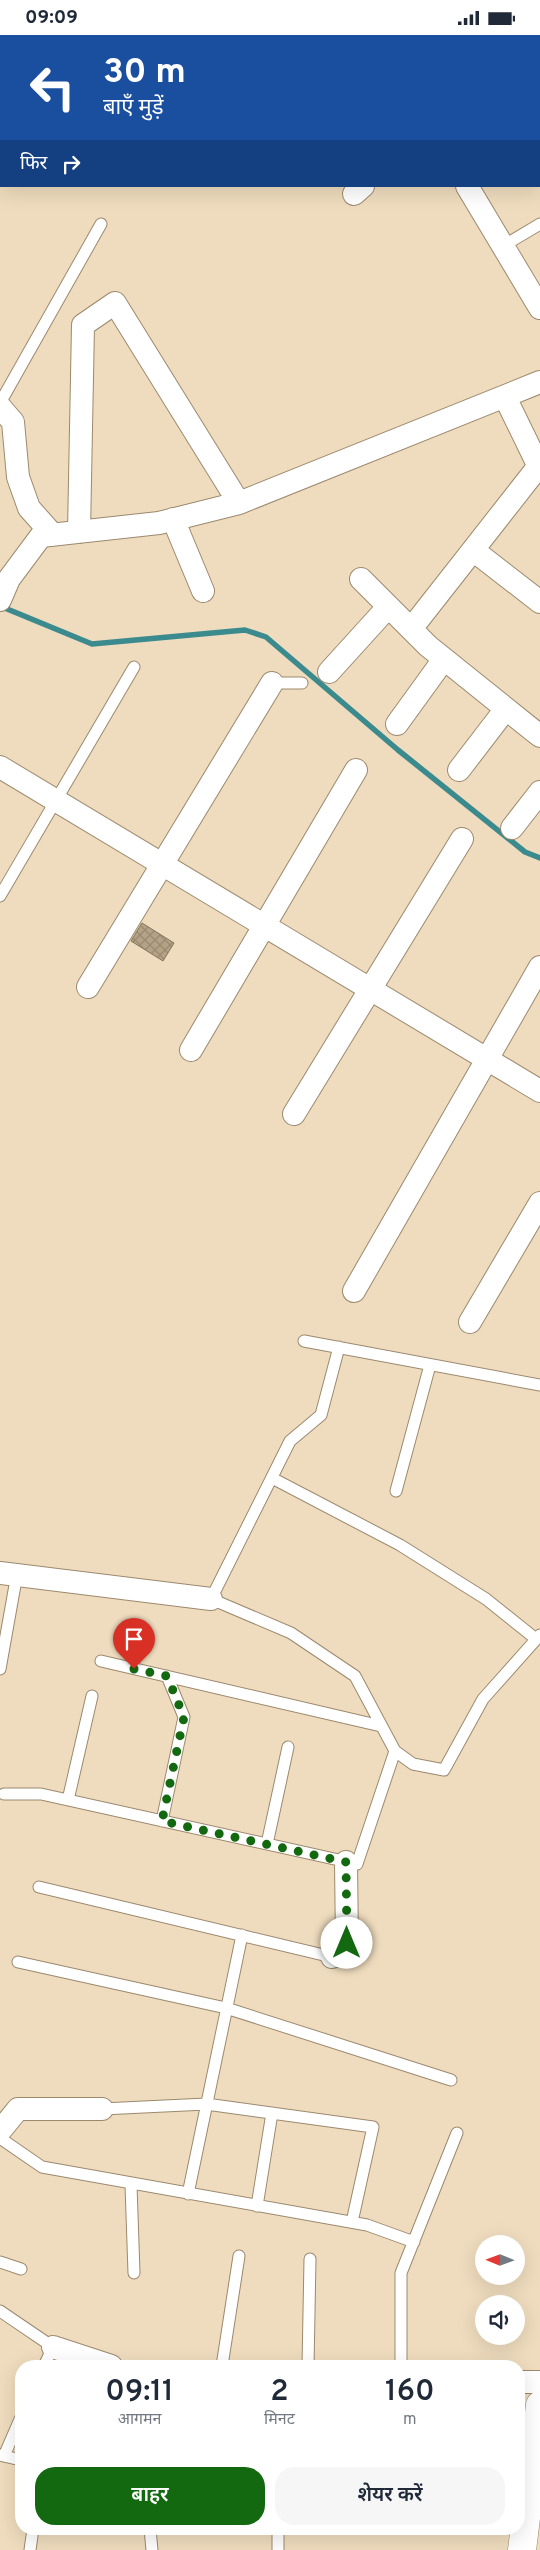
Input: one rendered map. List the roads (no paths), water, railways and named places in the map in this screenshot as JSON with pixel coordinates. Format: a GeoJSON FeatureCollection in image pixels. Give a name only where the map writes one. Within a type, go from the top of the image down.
{"type":"FeatureCollection","features":[{"type":"Feature","properties":{"kind":"street"},"geometry":{"type":"LineString","coordinates":[[473,189],[502,246],[540,308]]}},
{"type":"Feature","properties":{"kind":"street"},"geometry":{"type":"LineString","coordinates":[[79,532],[82,325],[115,303],[239,503]]}},
{"type":"Feature","properties":{"kind":"street"},"geometry":{"type":"LineString","coordinates":[[0,600],[9,579],[41,536],[173,519],[239,503],[540,382]]}},
{"type":"Feature","properties":{"kind":"street"},"geometry":{"type":"LineString","coordinates":[[410,629],[539,468],[505,397]]}},
{"type":"Feature","properties":{"kind":"street"},"geometry":{"type":"LineString","coordinates":[[0,407],[13,422],[18,477],[29,508],[53,535]]}},
{"type":"Feature","properties":{"kind":"street"},"geometry":{"type":"LineString","coordinates":[[173,519],[203,591]]}},
{"type":"Feature","properties":{"kind":"street"},"geometry":{"type":"LineString","coordinates":[[473,550],[540,602]]}},
{"type":"Feature","properties":{"kind":"street"},"geometry":{"type":"LineString","coordinates":[[361,579],[410,629],[444,659],[505,710],[540,736]]}},
{"type":"Feature","properties":{"kind":"street"},"geometry":{"type":"LineString","coordinates":[[329,672],[388,607]]}},
{"type":"Feature","properties":{"kind":"street"},"geometry":{"type":"LineString","coordinates":[[397,724],[444,659]]}},
{"type":"Feature","properties":{"kind":"street"},"geometry":{"type":"LineString","coordinates":[[88,987],[272,683]]}},
{"type":"Feature","properties":{"kind":"street"},"geometry":{"type":"LineString","coordinates":[[460,770],[505,710]]}},
{"type":"Feature","properties":{"kind":"street"},"geometry":{"type":"LineString","coordinates":[[0,767],[488,1058],[540,1091]]}},
{"type":"Feature","properties":{"kind":"street"},"geometry":{"type":"LineString","coordinates":[[191,1051],[356,769]]}},
{"type":"Feature","properties":{"kind":"street"},"geometry":{"type":"LineString","coordinates":[[512,828],[540,791]]}},
{"type":"Feature","properties":{"kind":"street"},"geometry":{"type":"LineString","coordinates":[[294,1114],[462,839]]}},
{"type":"Feature","properties":{"kind":"street"},"geometry":{"type":"LineString","coordinates":[[354,1291],[540,967]]}},
{"type":"Feature","properties":{"kind":"street"},"geometry":{"type":"LineString","coordinates":[[470,1322],[540,1203]]}},
{"type":"Feature","properties":{"kind":"street"},"geometry":{"type":"LineString","coordinates":[[9,1573],[211,1599]]}},
{"type":"Feature","properties":{"kind":"street"},"geometry":{"type":"LineString","coordinates":[[332,1957],[347,1943],[346,1862]]}},
{"type":"Feature","properties":{"kind":"street"},"geometry":{"type":"LineString","coordinates":[[0,2131],[18,2109],[102,2109]]}},
{"type":"Feature","properties":{"kind":"street"},"geometry":{"type":"LineString","coordinates":[[48,2357],[69,2360]]}},
{"type":"Feature","properties":{"kind":"street"},"geometry":{"type":"LineString","coordinates":[[525,2382],[540,2382]]}},
{"type":"Feature","properties":{"kind":"street"},"geometry":{"type":"LineString","coordinates":[[525,2526],[540,2405]]}},
{"type":"Feature","properties":{"kind":"street"},"geometry":{"type":"LineString","coordinates":[[522,2550],[524,2535]]}},
{"type":"Feature","properties":{"kind":"lane"},"geometry":{"type":"LineString","coordinates":[[0,403],[101,224]]}},
{"type":"Feature","properties":{"kind":"lane"},"geometry":{"type":"LineString","coordinates":[[502,246],[540,224]]}},
{"type":"Feature","properties":{"kind":"lane"},"geometry":{"type":"LineString","coordinates":[[0,896],[134,667]]}},
{"type":"Feature","properties":{"kind":"lane"},"geometry":{"type":"LineString","coordinates":[[272,683],[302,683]]}},
{"type":"Feature","properties":{"kind":"lane"},"geometry":{"type":"LineString","coordinates":[[304,1341],[540,1385]]}},
{"type":"Feature","properties":{"kind":"lane"},"geometry":{"type":"LineString","coordinates":[[272,1478],[400,1545],[486,1599],[538,1637],[483,1699],[444,1770],[413,1764],[395,1751],[356,1677],[291,1633],[211,1599],[290,1441],[321,1415],[339,1347]]}},
{"type":"Feature","properties":{"kind":"lane"},"geometry":{"type":"LineString","coordinates":[[396,1491],[430,1365]]}},
{"type":"Feature","properties":{"kind":"lane"},"geometry":{"type":"LineString","coordinates":[[0,1669],[9,1573]]}},
{"type":"Feature","properties":{"kind":"lane"},"geometry":{"type":"LineString","coordinates":[[101,1661],[381,1726]]}},
{"type":"Feature","properties":{"kind":"lane"},"geometry":{"type":"LineString","coordinates":[[162,1821],[184,1717],[167,1676]]}},
{"type":"Feature","properties":{"kind":"lane"},"geometry":{"type":"LineString","coordinates":[[68,1800],[92,1696]]}},
{"type":"Feature","properties":{"kind":"lane"},"geometry":{"type":"LineString","coordinates":[[267,1845],[288,1747]]}},
{"type":"Feature","properties":{"kind":"lane"},"geometry":{"type":"LineString","coordinates":[[4,1794],[41,1794],[356,1865],[395,1751]]}},
{"type":"Feature","properties":{"kind":"lane"},"geometry":{"type":"LineString","coordinates":[[39,1887],[332,1957]]}},
{"type":"Feature","properties":{"kind":"lane"},"geometry":{"type":"LineString","coordinates":[[188,2194],[242,1935]]}},
{"type":"Feature","properties":{"kind":"lane"},"geometry":{"type":"LineString","coordinates":[[18,1963],[226,2008],[451,2079]]}},
{"type":"Feature","properties":{"kind":"lane"},"geometry":{"type":"LineString","coordinates":[[102,2109],[206,2104],[373,2127],[352,2223]]}},
{"type":"Feature","properties":{"kind":"lane"},"geometry":{"type":"LineString","coordinates":[[257,2206],[272,2113]]}},
{"type":"Feature","properties":{"kind":"lane"},"geometry":{"type":"LineString","coordinates":[[401,2360],[402,2273],[457,2133]]}},
{"type":"Feature","properties":{"kind":"lane"},"geometry":{"type":"LineString","coordinates":[[0,2138],[42,2167],[131,2185],[367,2225],[414,2242]]}},
{"type":"Feature","properties":{"kind":"lane"},"geometry":{"type":"LineString","coordinates":[[131,2185],[134,2273]]}},
{"type":"Feature","properties":{"kind":"lane"},"geometry":{"type":"LineString","coordinates":[[223,2360],[239,2256]]}},
{"type":"Feature","properties":{"kind":"lane"},"geometry":{"type":"LineString","coordinates":[[308,2360],[310,2259]]}},
{"type":"Feature","properties":{"kind":"lane"},"geometry":{"type":"LineString","coordinates":[[0,2262],[21,2269]]}},
{"type":"Feature","properties":{"kind":"lane"},"geometry":{"type":"LineString","coordinates":[[0,2311],[48,2357]]}},
{"type":"Feature","properties":{"kind":"lane"},"geometry":{"type":"LineString","coordinates":[[15,2429],[2,2455],[15,2458]]}},
{"type":"Feature","properties":{"kind":"lane"},"geometry":{"type":"LineString","coordinates":[[30,2550],[32,2535]]}},
{"type":"Feature","properties":{"kind":"lane"},"geometry":{"type":"LineString","coordinates":[[151,2535],[152,2550]]}},
{"type":"Feature","properties":{"kind":"lane"},"geometry":{"type":"LineString","coordinates":[[278,2535],[278,2550]]}},
{"type":"Feature","properties":{"kind":"waterway"},"geometry":{"type":"LineString","coordinates":[[0,606],[92,644],[245,630],[266,637],[398,750],[525,852],[540,858]]}}]}
